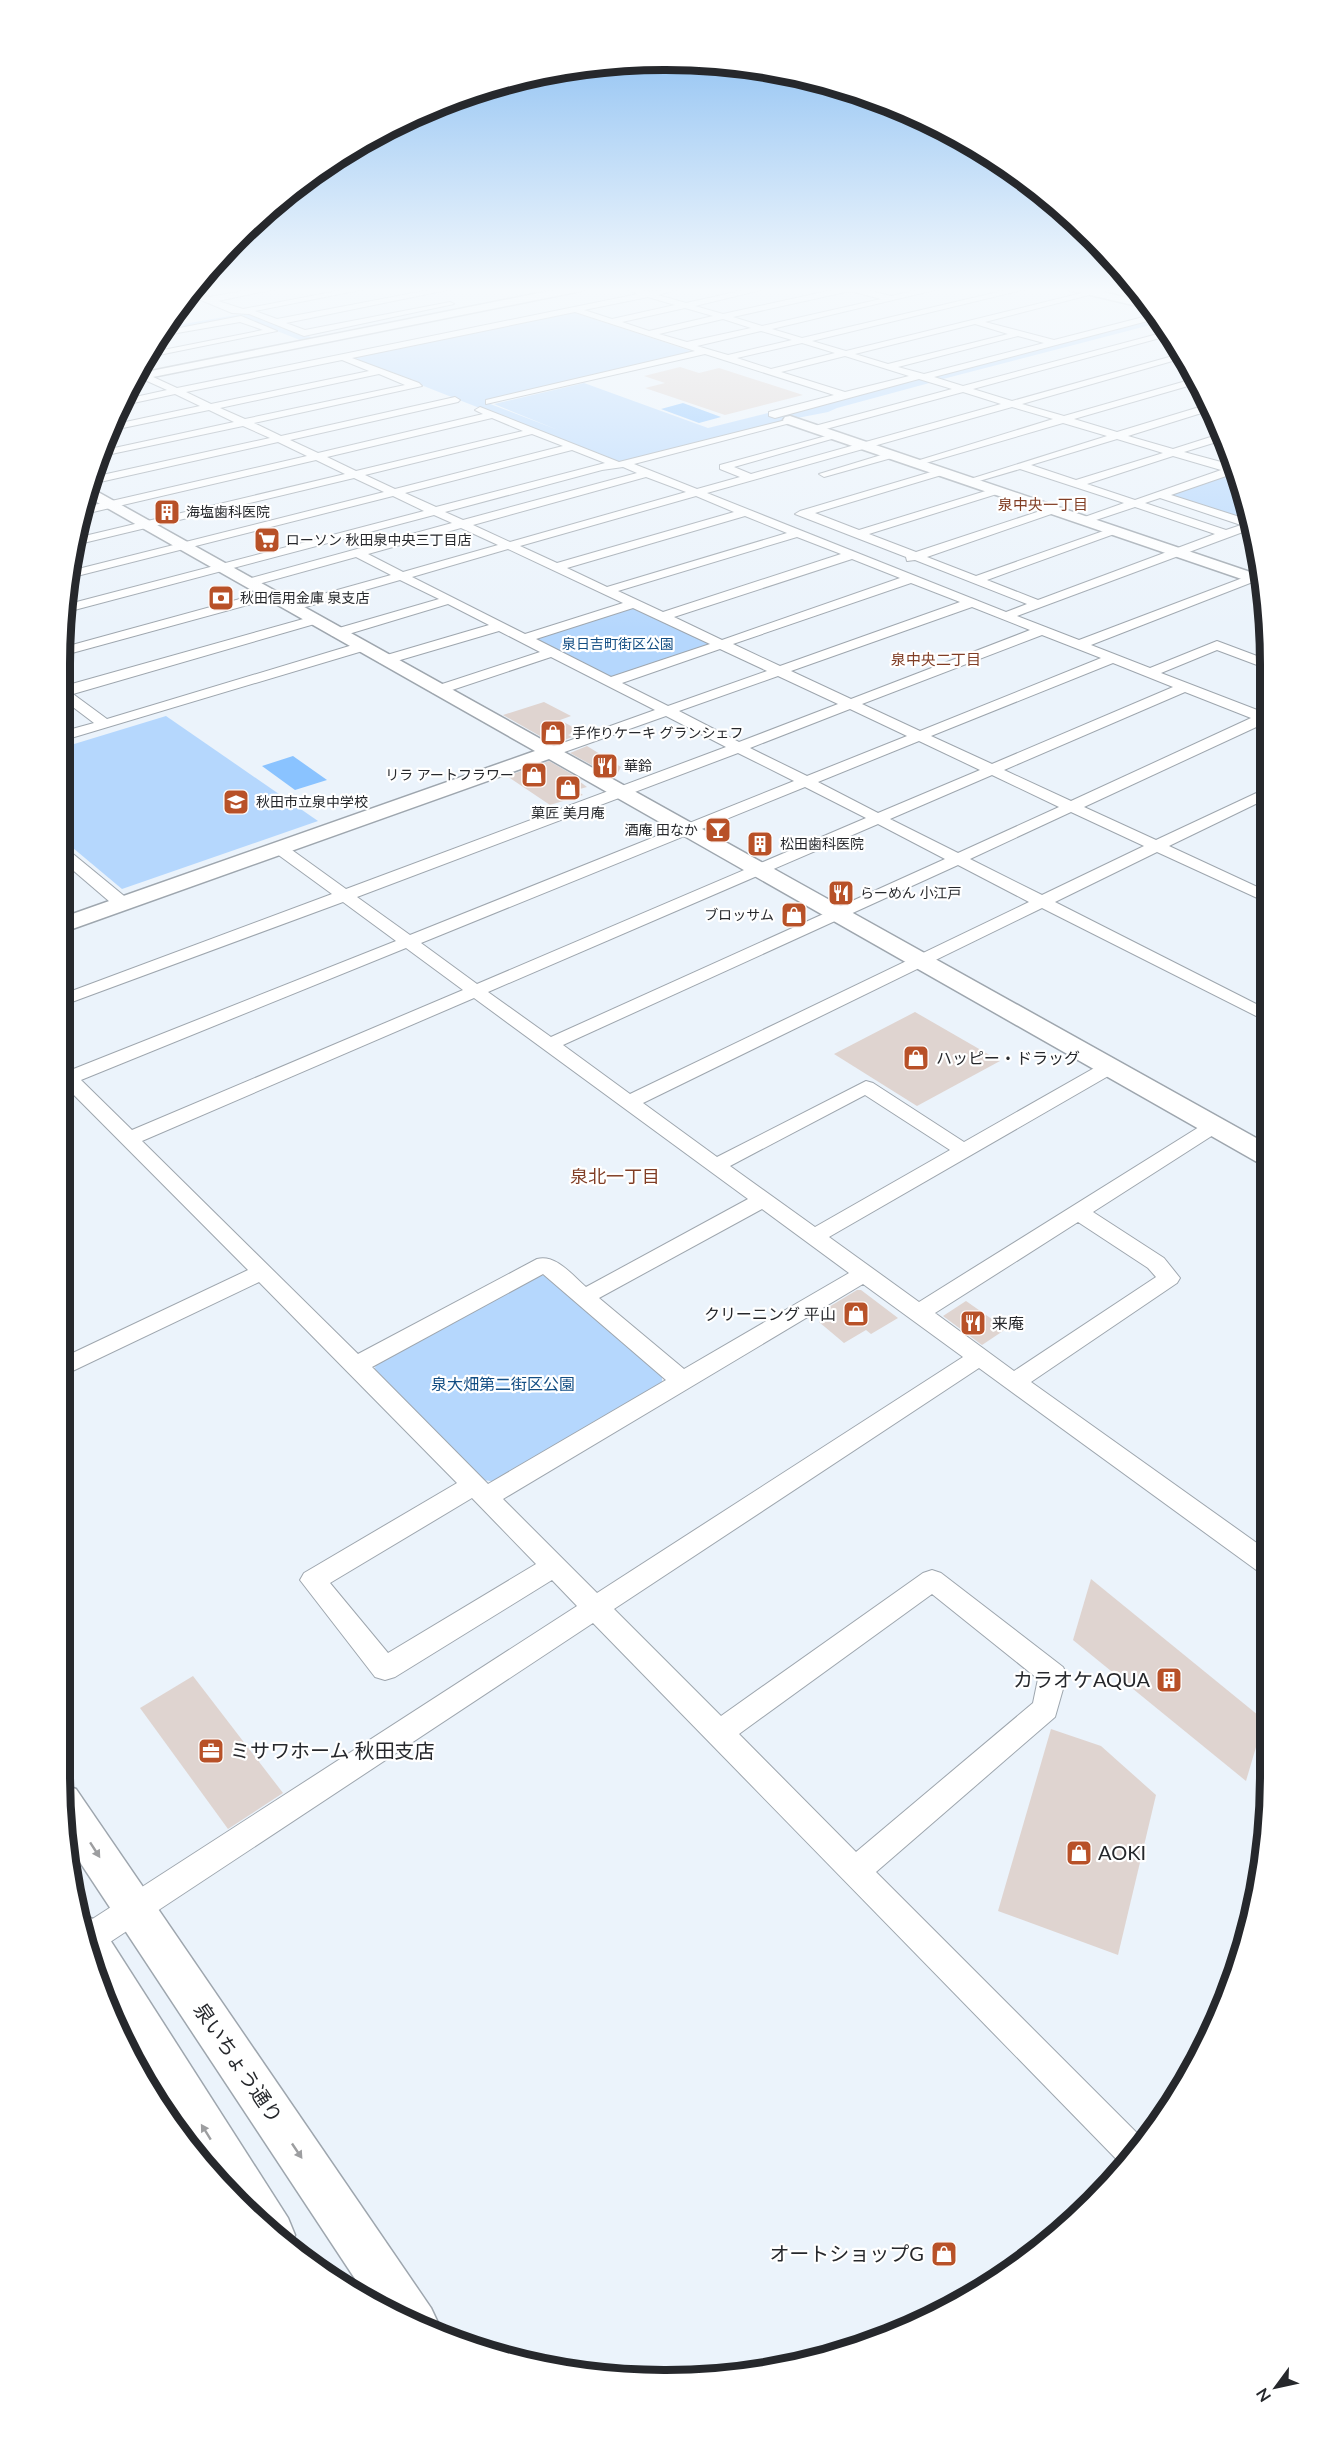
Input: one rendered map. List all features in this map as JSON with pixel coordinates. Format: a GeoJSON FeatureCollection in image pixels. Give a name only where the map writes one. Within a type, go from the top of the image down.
{"type":"FeatureCollection","features":[{"type":"Feature","properties":{"kind":"street"},"geometry":{"type":"LineString","coordinates":[[199,402],[1259,894]]}},
{"type":"Feature","properties":{"kind":"street"},"geometry":{"type":"LineString","coordinates":[[121,426],[235,402]]}},
{"type":"Feature","properties":{"kind":"street"},"geometry":{"type":"LineString","coordinates":[[110,452],[357,402]]}},
{"type":"Feature","properties":{"kind":"street"},"geometry":{"type":"LineString","coordinates":[[459,402],[697,492],[910,579],[1259,716]]}},
{"type":"Feature","properties":{"kind":"street"},"geometry":{"type":"LineString","coordinates":[[818,402],[772,414],[1177,553],[1252,576]]}},
{"type":"Feature","properties":{"kind":"street"},"geometry":{"type":"LineString","coordinates":[[815,429],[915,402]]}},
{"type":"Feature","properties":{"kind":"street"},"geometry":{"type":"LineString","coordinates":[[1004,402],[1225,467]]}},
{"type":"Feature","properties":{"kind":"street"},"geometry":{"type":"LineString","coordinates":[[291,607],[1018,402]]}},
{"type":"Feature","properties":{"kind":"street"},"geometry":{"type":"LineString","coordinates":[[915,463],[1122,402]]}},
{"type":"Feature","properties":{"kind":"street"},"geometry":{"type":"LineString","coordinates":[[100,479],[280,440],[464,404]]}},
{"type":"Feature","properties":{"kind":"street"},"geometry":{"type":"LineString","coordinates":[[969,481],[1202,410]]}},
{"type":"Feature","properties":{"kind":"street"},"geometry":{"type":"LineString","coordinates":[[92,509],[493,415]]}},
{"type":"Feature","properties":{"kind":"street"},"geometry":{"type":"LineString","coordinates":[[74,606],[790,420]]}},
{"type":"Feature","properties":{"kind":"street"},"geometry":{"type":"LineString","coordinates":[[84,540],[534,431]]}},
{"type":"Feature","properties":{"kind":"street"},"geometry":{"type":"LineString","coordinates":[[749,477],[724,467],[837,436]]}},
{"type":"Feature","properties":{"kind":"street"},"geometry":{"type":"LineString","coordinates":[[1076,484],[1215,439]]}},
{"type":"Feature","properties":{"kind":"street"},"geometry":{"type":"LineString","coordinates":[[78,573],[573,447]]}},
{"type":"Feature","properties":{"kind":"street"},"geometry":{"type":"LineString","coordinates":[[824,474],[891,455]]}},
{"type":"Feature","properties":{"kind":"street"},"geometry":{"type":"LineString","coordinates":[[1020,465],[1226,534]]}},
{"type":"Feature","properties":{"kind":"street"},"geometry":{"type":"LineString","coordinates":[[772,522],[941,472]]}},
{"type":"Feature","properties":{"kind":"street"},"geometry":{"type":"LineString","coordinates":[[248,583],[648,473]]}},
{"type":"Feature","properties":{"kind":"street"},"geometry":{"type":"LineString","coordinates":[[1083,521],[1228,473]]}},
{"type":"Feature","properties":{"kind":"street"},"geometry":{"type":"LineString","coordinates":[[860,534],[996,491]]}},
{"type":"Feature","properties":{"kind":"street"},"geometry":{"type":"LineString","coordinates":[[1161,495],[1241,521]]}},
{"type":"Feature","properties":{"kind":"street"},"geometry":{"type":"LineString","coordinates":[[96,496],[1259,1151]]}},
{"type":"Feature","properties":{"kind":"street"},"geometry":{"type":"LineString","coordinates":[[882,567],[1053,510]]}},
{"type":"Feature","properties":{"kind":"street"},"geometry":{"type":"LineString","coordinates":[[553,568],[746,512]]}},
{"type":"Feature","properties":{"kind":"street"},"geometry":{"type":"LineString","coordinates":[[804,513],[1038,604]]}},
{"type":"Feature","properties":{"kind":"street"},"geometry":{"type":"LineString","coordinates":[[1006,616],[1243,527]]}},
{"type":"Feature","properties":{"kind":"street"},"geometry":{"type":"LineString","coordinates":[[976,580],[1113,531]]}},
{"type":"Feature","properties":{"kind":"street"},"geometry":{"type":"LineString","coordinates":[[606,591],[798,533]]}},
{"type":"Feature","properties":{"kind":"street"},"geometry":{"type":"LineString","coordinates":[[355,552],[1259,1012]]}},
{"type":"Feature","properties":{"kind":"street"},"geometry":{"type":"LineString","coordinates":[[662,617],[851,555]]}},
{"type":"Feature","properties":{"kind":"street"},"geometry":{"type":"LineString","coordinates":[[611,682],[910,579]]}},
{"type":"Feature","properties":{"kind":"street"},"geometry":{"type":"LineString","coordinates":[[1079,645],[1253,580]]}},
{"type":"Feature","properties":{"kind":"street"},"geometry":{"type":"LineString","coordinates":[[71,649],[269,595]]}},
{"type":"Feature","properties":{"kind":"street"},"geometry":{"type":"LineString","coordinates":[[337,633],[450,600]]}},
{"type":"Feature","properties":{"kind":"street"},"geometry":{"type":"LineString","coordinates":[[71,923],[972,602]]}},
{"type":"Feature","properties":{"kind":"street"},"geometry":{"type":"LineString","coordinates":[[525,638],[633,604]]}},
{"type":"Feature","properties":{"kind":"street"},"geometry":{"type":"LineString","coordinates":[[71,689],[314,620]]}},
{"type":"Feature","properties":{"kind":"street"},"geometry":{"type":"LineString","coordinates":[[385,660],[501,626]]}},
{"type":"Feature","properties":{"kind":"street"},"geometry":{"type":"LineString","coordinates":[[71,997],[620,793],[1041,630]]}},
{"type":"Feature","properties":{"kind":"street"},"geometry":{"type":"LineString","coordinates":[[1150,673],[1217,645],[1259,662]]}},
{"type":"Feature","properties":{"kind":"street"},"geometry":{"type":"LineString","coordinates":[[71,734],[361,647]]}},
{"type":"Feature","properties":{"kind":"street"},"geometry":{"type":"LineString","coordinates":[[438,690],[552,652]]}},
{"type":"Feature","properties":{"kind":"street"},"geometry":{"type":"LineString","coordinates":[[71,1072],[407,942],[1111,659]]}},
{"type":"Feature","properties":{"kind":"street"},"geometry":{"type":"LineString","coordinates":[[129,1139],[1185,687]]}},
{"type":"Feature","properties":{"kind":"street"},"geometry":{"type":"LineString","coordinates":[[71,699],[105,724]]}},
{"type":"Feature","properties":{"kind":"street"},"geometry":{"type":"LineString","coordinates":[[550,1044],[1259,720]]}},
{"type":"Feature","properties":{"kind":"street"},"geometry":{"type":"LineString","coordinates":[[628,1103],[1259,796]]}},
{"type":"Feature","properties":{"kind":"street"},"geometry":{"type":"LineString","coordinates":[[279,848],[628,1103],[815,1236],[978,1358],[1259,1559]]}},
{"type":"Feature","properties":{"kind":"street"},"geometry":{"type":"LineString","coordinates":[[71,860],[123,904]]}},
{"type":"Feature","properties":{"kind":"street"},"geometry":{"type":"LineString","coordinates":[[815,1236],[1110,1067]]}},
{"type":"Feature","properties":{"kind":"street"},"geometry":{"type":"LineString","coordinates":[[71,1080],[356,1365],[1128,2148]]}},
{"type":"Feature","properties":{"kind":"street"},"geometry":{"type":"LineString","coordinates":[[717,1166],[866,1087],[963,1150]]}},
{"type":"Feature","properties":{"kind":"street"},"geometry":{"type":"LineString","coordinates":[[919,1313],[1214,1126]]}},
{"type":"Feature","properties":{"kind":"street"},"geometry":{"type":"LineString","coordinates":[[584,1297],[764,1199]]}},
{"type":"Feature","properties":{"kind":"street"},"geometry":{"type":"LineString","coordinates":[[1013,1383],[1168,1278],[1156,1263],[1078,1212]]}},
{"type":"Feature","properties":{"kind":"street"},"geometry":{"type":"LineString","coordinates":[[356,1365],[545,1264],[683,1380]]}},
{"type":"Feature","properties":{"kind":"street"},"geometry":{"type":"LineString","coordinates":[[71,1364],[261,1272]]}},
{"type":"Feature","properties":{"kind":"street"},"geometry":{"type":"LineString","coordinates":[[554,1566],[385,1669],[313,1580],[683,1380],[865,1273]]}},
{"type":"Feature","properties":{"kind":"street"},"geometry":{"type":"LineString","coordinates":[[92,1934],[978,1358]]}},
{"type":"Feature","properties":{"kind":"street"},"geometry":{"type":"LineString","coordinates":[[719,1733],[932,1580],[1053,1675],[1045,1709],[855,1871]]}},
{"type":"Feature","properties":{"kind":"street","name":"泉いちょう通り"},"geometry":{"type":"LineString","coordinates":[[72,1816],[404,2310]]}},
{"type":"Feature","properties":{"kind":"street"},"geometry":{"type":"LineString","coordinates":[[102,1968],[248,2199]]}},
{"type":"Feature","properties":{"kind":"green space"},"geometry":{"type":"Polygon","coordinates":[[[464,402],[485,402],[558,430],[494,404],[503,402],[636,402],[708,428],[813,402],[859,402],[828,412],[787,420],[619,463],[464,402]]]}},
{"type":"Feature","properties":{"kind":"green space"},"geometry":{"type":"Polygon","coordinates":[[[1228,473],[1241,518],[1170,496],[1170,494],[1228,473]]]}},
{"type":"Feature","properties":{"kind":"green space","name":"泉日吉町街区公園"},"geometry":{"type":"Polygon","coordinates":[[[625,608],[634,608],[708,643],[708,646],[616,677],[609,677],[535,639],[537,636],[625,608]]]}},
{"type":"Feature","properties":{"kind":"green space"},"geometry":{"type":"Polygon","coordinates":[[[166,716],[318,821],[122,889],[71,846],[71,745],[166,716]]]}},
{"type":"Feature","properties":{"kind":"green space","name":"泉大畑第二街区公園"},"geometry":{"type":"Polygon","coordinates":[[[540,1275],[552,1278],[662,1376],[662,1384],[495,1482],[484,1480],[375,1369],[376,1361],[540,1275]]]}},
{"type":"Feature","properties":{"kind":"shaded area"},"geometry":{"type":"Polygon","coordinates":[[[683,403],[721,417],[699,423],[661,409],[683,403]]]}},
{"type":"Feature","properties":{"kind":"shaded area"},"geometry":{"type":"Polygon","coordinates":[[[293,756],[327,780],[295,790],[262,766],[293,756]]]}},
{"type":"Feature","properties":{"kind":"building"},"geometry":{"type":"Polygon","coordinates":[[[686,402],[776,402],[725,415],[686,402]]]}},
{"type":"Feature","properties":{"kind":"building"},"geometry":{"type":"Polygon","coordinates":[[[544,702],[571,716],[560,720],[580,731],[554,744],[503,715],[544,702]]]}},
{"type":"Feature","properties":{"kind":"building"},"geometry":{"type":"Polygon","coordinates":[[[587,746],[621,767],[615,778],[570,753],[587,746]]]}},
{"type":"Feature","properties":{"kind":"building"},"geometry":{"type":"Polygon","coordinates":[[[549,761],[582,780],[579,781],[587,787],[576,790],[583,795],[550,805],[507,776],[549,761]]]}},
{"type":"Feature","properties":{"kind":"building","name":"ハッピー・ドラッグ"},"geometry":{"type":"Polygon","coordinates":[[[915,1012],[1000,1061],[917,1106],[834,1054],[915,1012]]]}},
{"type":"Feature","properties":{"kind":"building","name":"クリーニング 平山"},"geometry":{"type":"Polygon","coordinates":[[[857,1290],[861,1290],[898,1318],[871,1334],[866,1330],[844,1343],[819,1322],[826,1318],[819,1313],[857,1290]]]}},
{"type":"Feature","properties":{"kind":"building","name":"来庵"},"geometry":{"type":"Polygon","coordinates":[[[966,1301],[1006,1329],[982,1345],[943,1316],[966,1301]]]}},
{"type":"Feature","properties":{"kind":"building","name":"カラオケAQUA"},"geometry":{"type":"Polygon","coordinates":[[[1091,1579],[1259,1716],[1259,1737],[1246,1781],[1073,1640],[1091,1579]]]}},
{"type":"Feature","properties":{"kind":"building","name":"ミサワホーム 秋田支店"},"geometry":{"type":"Polygon","coordinates":[[[193,1676],[283,1793],[228,1829],[140,1708],[193,1676]]]}},
{"type":"Feature","properties":{"kind":"building","name":"AOKI"},"geometry":{"type":"Polygon","coordinates":[[[1051,1729],[1101,1746],[1156,1795],[1118,1955],[998,1911],[1051,1729]]]}},
{"type":"Feature","properties":{"kind":"place","name":"海塩歯科医院"},"geometry":{"type":"Point","coordinates":[167,512]}},
{"type":"Feature","properties":{"kind":"place","name":"ローソン 秋田泉中央三丁目店"},"geometry":{"type":"Point","coordinates":[267,540]}},
{"type":"Feature","properties":{"kind":"place","name":"秋田信用金庫 泉支店"},"geometry":{"type":"Point","coordinates":[221,598]}},
{"type":"Feature","properties":{"kind":"place","name":"手作りケーキ グランシェフ"},"geometry":{"type":"Point","coordinates":[553,733]}},
{"type":"Feature","properties":{"kind":"place","name":"華鈴"},"geometry":{"type":"Point","coordinates":[605,766]}},
{"type":"Feature","properties":{"kind":"place","name":"リラ アートフラワー"},"geometry":{"type":"Point","coordinates":[534,775]}},
{"type":"Feature","properties":{"kind":"place","name":"菓匠 美月庵"},"geometry":{"type":"Point","coordinates":[568,788]}},
{"type":"Feature","properties":{"kind":"place","name":"秋田市立泉中学校"},"geometry":{"type":"Point","coordinates":[236,802]}},
{"type":"Feature","properties":{"kind":"place","name":"酒庵 田なか"},"geometry":{"type":"Point","coordinates":[718,830]}},
{"type":"Feature","properties":{"kind":"place","name":"松田歯科医院"},"geometry":{"type":"Point","coordinates":[760,844]}},
{"type":"Feature","properties":{"kind":"place","name":"らーめん 小江戸"},"geometry":{"type":"Point","coordinates":[841,893]}},
{"type":"Feature","properties":{"kind":"place","name":"ブロッサム"},"geometry":{"type":"Point","coordinates":[794,915]}},
{"type":"Feature","properties":{"kind":"place","name":"ハッピー・ドラッグ"},"geometry":{"type":"Point","coordinates":[916,1058]}},
{"type":"Feature","properties":{"kind":"place","name":"クリーニング 平山"},"geometry":{"type":"Point","coordinates":[856,1314]}},
{"type":"Feature","properties":{"kind":"place","name":"来庵"},"geometry":{"type":"Point","coordinates":[973,1323]}},
{"type":"Feature","properties":{"kind":"place","name":"カラオケAQUA"},"geometry":{"type":"Point","coordinates":[1169,1680]}},
{"type":"Feature","properties":{"kind":"place","name":"ミサワホーム 秋田支店"},"geometry":{"type":"Point","coordinates":[211,1751]}},
{"type":"Feature","properties":{"kind":"place","name":"AOKI"},"geometry":{"type":"Point","coordinates":[1079,1853]}},
{"type":"Feature","properties":{"kind":"place","name":"オートショップG"},"geometry":{"type":"Point","coordinates":[944,2254]}},
{"type":"Feature","properties":{"kind":"district","name":"泉中央一丁目"},"geometry":{"type":"Point","coordinates":[1043,505]}},
{"type":"Feature","properties":{"kind":"district","name":"泉中央二丁目"},"geometry":{"type":"Point","coordinates":[936,660]}},
{"type":"Feature","properties":{"kind":"district","name":"泉北一丁目"},"geometry":{"type":"Point","coordinates":[615,1177]}}]}
